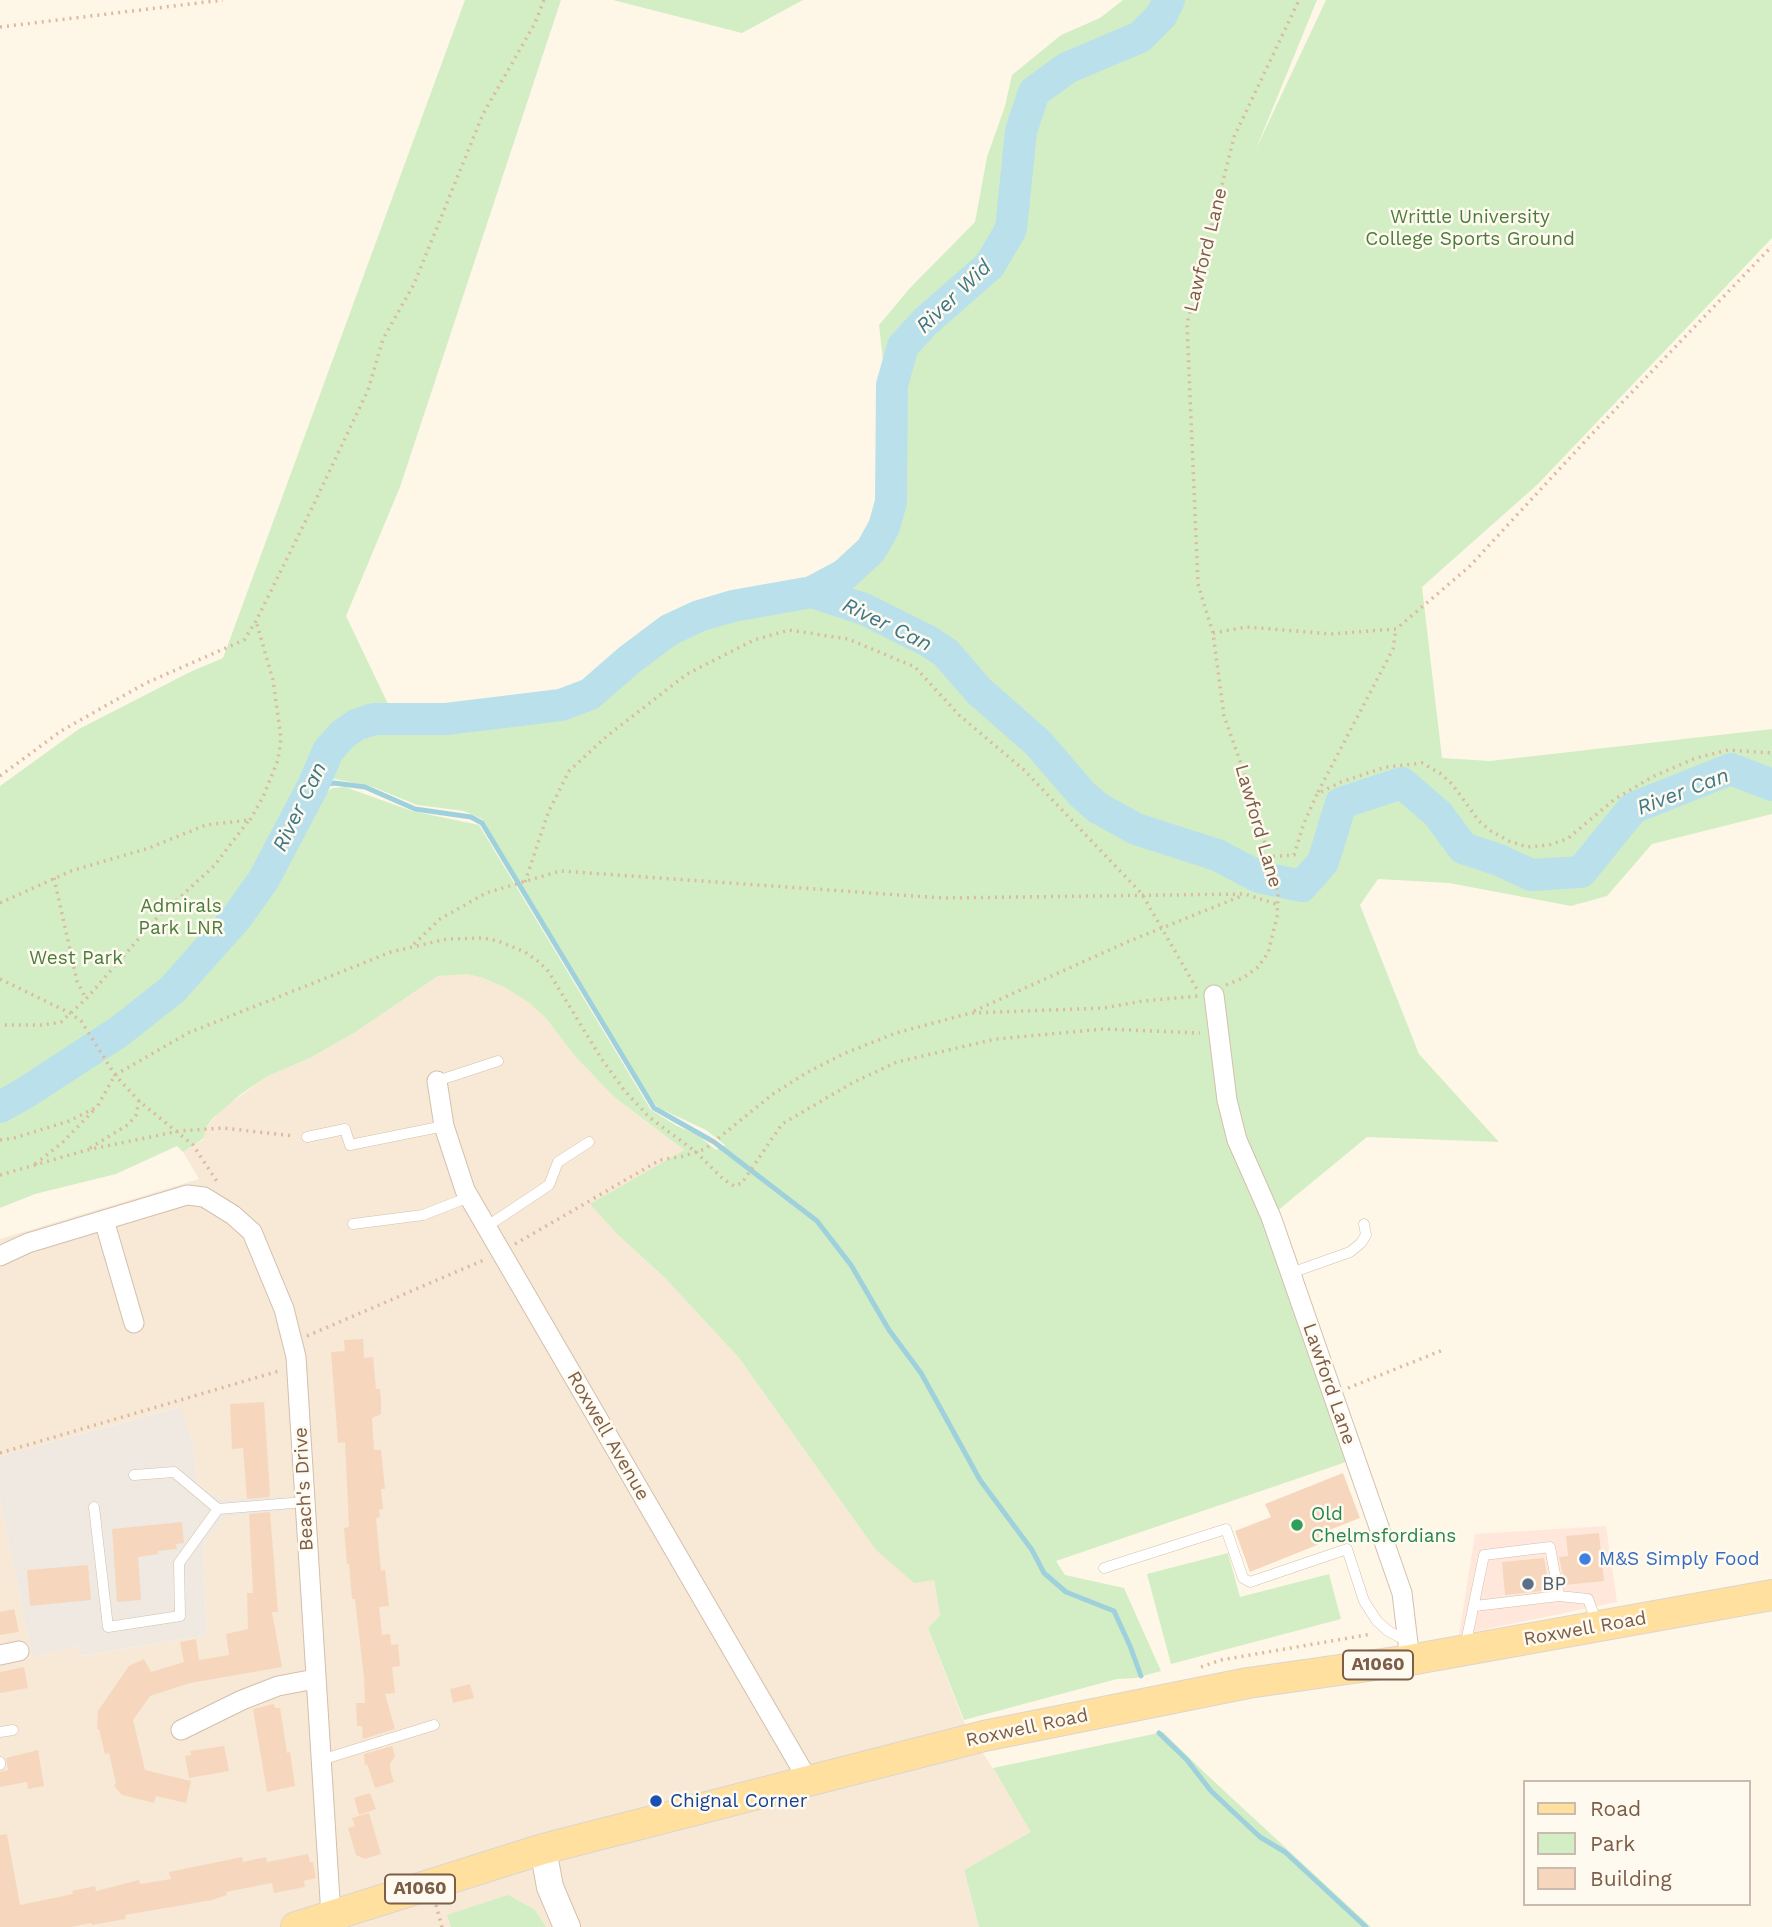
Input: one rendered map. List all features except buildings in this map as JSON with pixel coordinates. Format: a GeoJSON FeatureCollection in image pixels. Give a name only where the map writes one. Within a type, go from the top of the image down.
{"type":"FeatureCollection","features":[{"type":"Feature","properties":{"kind":"main road","name":"Roxwell Road"},"geometry":{"type":"LineString","coordinates":[[296,1927],[544,1849],[984,1736],[1409,1651],[1464,1650],[1772,1595]]}},
{"type":"Feature","properties":{"kind":"street","name":"Lawford Lane"},"geometry":{"type":"LineString","coordinates":[[1214,995],[1227,1100],[1237,1140],[1271,1217],[1402,1594],[1409,1651]]}},
{"type":"Feature","properties":{"kind":"street","name":"Roxwell Avenue"},"geometry":{"type":"LineString","coordinates":[[437,1081],[444,1126],[469,1197],[808,1780]]}},
{"type":"Feature","properties":{"kind":"street","name":"Beach's Drive"},"geometry":{"type":"LineString","coordinates":[[0,1256],[27,1244],[187,1195],[204,1197],[233,1215],[252,1233],[284,1309],[296,1357],[331,1916]]}},
{"type":"Feature","properties":{"kind":"street"},"geometry":{"type":"LineString","coordinates":[[104,1220],[134,1323]]}},
{"type":"Feature","properties":{"kind":"street"},"geometry":{"type":"LineString","coordinates":[[181,1730],[254,1695],[278,1686],[315,1679]]}},
{"type":"Feature","properties":{"kind":"street"},"geometry":{"type":"LineString","coordinates":[[544,1849],[550,1887],[567,1927]]}},
{"type":"Feature","properties":{"kind":"lane"},"geometry":{"type":"LineString","coordinates":[[437,1081],[498,1062]]}},
{"type":"Feature","properties":{"kind":"lane"},"geometry":{"type":"LineString","coordinates":[[307,1137],[345,1129],[350,1145],[444,1126]]}},
{"type":"Feature","properties":{"kind":"lane"},"geometry":{"type":"LineString","coordinates":[[486,1227],[549,1185],[558,1162],[589,1142]]}},
{"type":"Feature","properties":{"kind":"lane"},"geometry":{"type":"LineString","coordinates":[[353,1224],[423,1215],[469,1197]]}},
{"type":"Feature","properties":{"kind":"lane"},"geometry":{"type":"LineString","coordinates":[[1291,1273],[1350,1252],[1362,1243],[1366,1235],[1364,1224]]}},
{"type":"Feature","properties":{"kind":"lane"},"geometry":{"type":"LineString","coordinates":[[134,1475],[174,1472],[218,1509],[305,1502]]}},
{"type":"Feature","properties":{"kind":"lane"},"geometry":{"type":"LineString","coordinates":[[93,1507],[108,1628],[180,1616],[179,1563],[218,1509]]}},
{"type":"Feature","properties":{"kind":"lane"},"geometry":{"type":"LineString","coordinates":[[1104,1569],[1226,1529],[1243,1578],[1250,1582],[1347,1549],[1364,1601],[1377,1621],[1409,1651]]}},
{"type":"Feature","properties":{"kind":"lane"},"geometry":{"type":"LineString","coordinates":[[1464,1650],[1484,1555],[1550,1547],[1559,1596]]}},
{"type":"Feature","properties":{"kind":"lane"},"geometry":{"type":"LineString","coordinates":[[1475,1606],[1559,1596],[1588,1599],[1598,1627]]}},
{"type":"Feature","properties":{"kind":"lane"},"geometry":{"type":"LineString","coordinates":[[321,1760],[434,1725]]}},
{"type":"Feature","properties":{"kind":"lane"},"geometry":{"type":"LineString","coordinates":[[0,1732],[13,1730]]}},
{"type":"Feature","properties":{"kind":"path"},"geometry":{"type":"LineString","coordinates":[[0,27],[223,0]]}},
{"type":"Feature","properties":{"kind":"path"},"geometry":{"type":"LineString","coordinates":[[0,776],[61,731],[146,683],[244,640],[256,621],[368,390],[383,339],[414,284],[483,114],[535,23],[544,0]]}},
{"type":"Feature","properties":{"kind":"path","name":"Lawford Lane"},"geometry":{"type":"LineString","coordinates":[[1214,995],[1224,986],[1243,978],[1258,967],[1268,953],[1278,917],[1278,891],[1269,871],[1255,803],[1224,716],[1213,633],[1198,584],[1187,324],[1234,137],[1298,0]]}},
{"type":"Feature","properties":{"kind":"path"},"geometry":{"type":"LineString","coordinates":[[1213,633],[1247,627],[1331,634],[1396,629],[1469,567],[1772,246]]}},
{"type":"Feature","properties":{"kind":"path"},"geometry":{"type":"LineString","coordinates":[[0,1025],[43,1025],[61,1022],[86,999],[156,919],[214,866],[249,820],[263,797],[278,761],[281,738],[273,680],[256,621]]}},
{"type":"Feature","properties":{"kind":"path"},"geometry":{"type":"LineString","coordinates":[[1266,857],[1294,855],[1304,822],[1317,794],[1393,649],[1396,629]]}},
{"type":"Feature","properties":{"kind":"path"},"geometry":{"type":"LineString","coordinates":[[525,881],[548,813],[569,771],[607,736],[687,674],[754,640],[789,630],[848,639],[915,667],[959,715],[1024,770],[1142,894],[1201,996],[1143,1001],[1104,1008],[971,1013]]}},
{"type":"Feature","properties":{"kind":"path"},"geometry":{"type":"LineString","coordinates":[[1317,794],[1341,782],[1386,767],[1422,763],[1452,784],[1479,821],[1491,831],[1527,847],[1549,845],[1567,839],[1615,799],[1654,776],[1696,758],[1728,750],[1772,753]]}},
{"type":"Feature","properties":{"kind":"path"},"geometry":{"type":"LineString","coordinates":[[0,904],[71,871],[149,848],[206,825],[249,820]]}},
{"type":"Feature","properties":{"kind":"path"},"geometry":{"type":"LineString","coordinates":[[413,946],[440,919],[474,899],[486,893],[560,872],[943,898],[1245,894],[1277,904]]}},
{"type":"Feature","properties":{"kind":"path"},"geometry":{"type":"LineString","coordinates":[[54,878],[69,951],[77,981],[86,999]]}},
{"type":"Feature","properties":{"kind":"path"},"geometry":{"type":"LineString","coordinates":[[696,1152],[705,1149],[773,1094],[843,1054],[896,1033],[971,1013],[1245,894]]}},
{"type":"Feature","properties":{"kind":"path"},"geometry":{"type":"LineString","coordinates":[[34,1165],[62,1143],[97,1107],[115,1075],[162,1047],[223,1017],[413,946],[447,939],[483,938],[526,952],[548,971],[601,1058],[624,1090],[649,1116],[696,1152],[723,1180],[734,1186],[742,1183],[782,1124],[854,1082],[897,1062],[996,1039],[1104,1028],[1217,1034]]}},
{"type":"Feature","properties":{"kind":"path"},"geometry":{"type":"LineString","coordinates":[[0,979],[81,1021],[115,1075],[139,1101],[193,1145],[214,1178],[229,1194],[233,1215]]}},
{"type":"Feature","properties":{"kind":"path"},"geometry":{"type":"LineString","coordinates":[[87,1150],[129,1124],[136,1115],[139,1101]]}},
{"type":"Feature","properties":{"kind":"path"},"geometry":{"type":"LineString","coordinates":[[0,1140],[69,1121],[97,1107]]}},
{"type":"Feature","properties":{"kind":"path"},"geometry":{"type":"LineString","coordinates":[[0,1175],[87,1150],[179,1131],[223,1128],[307,1137]]}},
{"type":"Feature","properties":{"kind":"path"},"geometry":{"type":"LineString","coordinates":[[1333,1394],[1443,1350]]}},
{"type":"Feature","properties":{"kind":"path"},"geometry":{"type":"LineString","coordinates":[[0,1453],[250,1381],[287,1368],[296,1357]]}},
{"type":"Feature","properties":{"kind":"shaded area"},"geometry":{"type":"Polygon","coordinates":[[[467,974],[483,978],[528,1002],[546,1017],[574,1055],[613,1096],[684,1150],[591,1204],[739,1358],[875,1549],[934,1580],[940,1615],[928,1628],[963,1720],[1032,1832],[964,1870],[979,1927],[0,1927],[0,1499],[32,1657],[78,1646],[81,1656],[207,1635],[203,1546],[224,1517],[288,1511],[223,1500],[197,1483],[193,1443],[179,1407],[0,1456],[0,1239],[199,1179],[183,1152],[204,1139],[206,1127],[222,1109],[268,1076],[310,1058],[354,1033],[438,976],[467,974]]]}},
{"type":"Feature","properties":{"kind":"shaded area"},"geometry":{"type":"Polygon","coordinates":[[[180,1407],[193,1443],[197,1483],[223,1500],[288,1496],[289,1511],[225,1517],[203,1545],[207,1635],[80,1656],[78,1646],[32,1657],[0,1499],[0,1456],[180,1407]]]}},
{"type":"Feature","properties":{"kind":"shaded area"},"geometry":{"type":"Polygon","coordinates":[[[1606,1526],[1617,1602],[1459,1635],[1475,1534],[1606,1526]]]}},
{"type":"Feature","properties":{"kind":"green space"},"geometry":{"type":"Polygon","coordinates":[[[465,0],[561,0],[400,487],[346,616],[389,706],[449,709],[494,706],[547,697],[580,687],[593,679],[628,647],[690,609],[723,599],[813,581],[838,571],[854,555],[876,525],[884,504],[886,387],[879,325],[910,288],[975,222],[987,157],[1005,106],[1012,75],[1061,35],[1100,18],[1123,0],[1317,0],[1256,149],[1326,0],[1772,0],[1772,238],[1538,484],[1422,587],[1442,758],[1490,761],[1772,729],[1772,814],[1652,844],[1607,896],[1571,906],[1449,883],[1378,879],[1360,905],[1419,1054],[1499,1142],[1367,1137],[1265,1221],[1349,1461],[1056,1561],[1065,1575],[1124,1588],[1161,1671],[1136,1678],[1117,1679],[964,1720],[928,1628],[940,1615],[934,1580],[914,1583],[875,1549],[739,1358],[665,1278],[617,1234],[590,1204],[684,1150],[613,1096],[574,1055],[546,1018],[528,1002],[483,978],[467,974],[438,976],[354,1033],[310,1058],[268,1076],[241,1094],[213,1118],[206,1127],[204,1138],[183,1152],[177,1146],[116,1174],[35,1194],[0,1208],[0,786],[79,729],[223,658],[465,0]],[[371,706],[354,712],[343,720],[322,742],[305,784],[323,794],[333,788],[345,787],[412,811],[479,825],[651,1110],[698,1135],[716,1150],[725,1145],[706,1130],[659,1108],[651,1100],[482,819],[464,811],[417,805],[373,787],[328,776],[337,755],[354,739],[363,733],[390,730],[388,706],[371,706]]]}},
{"type":"Feature","properties":{"kind":"green space"},"geometry":{"type":"Polygon","coordinates":[[[613,0],[803,0],[742,33],[613,0]]]}},
{"type":"Feature","properties":{"kind":"green space"},"geometry":{"type":"Polygon","coordinates":[[[1228,1553],[1240,1597],[1329,1574],[1341,1619],[1171,1664],[1147,1574],[1228,1553]]]}},
{"type":"Feature","properties":{"kind":"green space"},"geometry":{"type":"Polygon","coordinates":[[[1163,1732],[1371,1927],[979,1927],[964,1870],[1031,1832],[993,1768],[1163,1732]]]}},
{"type":"Feature","properties":{"kind":"green space"},"geometry":{"type":"Polygon","coordinates":[[[508,1895],[535,1910],[546,1927],[451,1927],[447,1915],[508,1895]]]}},
{"type":"Feature","properties":{"kind":"waterway","name":"River Wid"},"geometry":{"type":"LineString","coordinates":[[812,592],[844,575],[871,550],[884,527],[891,502],[892,385],[903,346],[925,322],[990,265],[1011,229],[1021,131],[1034,92],[1067,68],[1140,37],[1161,16],[1169,0]]}},
{"type":"Feature","properties":{"kind":"waterway","name":"River Can"},"geometry":{"type":"LineString","coordinates":[[0,1107],[120,1031],[173,989],[237,917],[264,879],[313,786],[328,751],[342,735],[356,725],[374,719],[446,719],[561,705],[590,694],[669,630],[699,616],[733,606],[812,592],[864,609],[946,653],[979,691],[1038,743],[1082,794],[1098,808],[1136,829],[1217,855],[1259,877],[1302,886],[1323,862],[1341,803],[1402,783],[1438,814],[1463,848],[1499,860],[1531,875],[1581,872],[1633,808],[1731,769],[1772,785]]}},
{"type":"Feature","properties":{"kind":"waterway"},"geometry":{"type":"LineString","coordinates":[[313,786],[334,783],[365,787],[415,809],[471,817],[482,823],[654,1108],[714,1142],[817,1221],[851,1265],[889,1330],[921,1373],[980,1480],[1032,1550],[1044,1573],[1066,1592],[1114,1611],[1141,1676]]}},
{"type":"Feature","properties":{"kind":"waterway"},"geometry":{"type":"LineString","coordinates":[[1159,1733],[1187,1760],[1211,1791],[1260,1837],[1285,1852],[1366,1927]]}},
{"type":"Feature","properties":{"kind":"place","name":"Old Chelmsfordians"},"geometry":{"type":"Point","coordinates":[1297,1525]}},
{"type":"Feature","properties":{"kind":"place","name":"M&S Simply Food"},"geometry":{"type":"Point","coordinates":[1585,1559]}},
{"type":"Feature","properties":{"kind":"place","name":"BP"},"geometry":{"type":"Point","coordinates":[1528,1584]}},
{"type":"Feature","properties":{"kind":"place","name":"Chignal Corner"},"geometry":{"type":"Point","coordinates":[656,1801]}},
{"type":"Feature","properties":{"kind":"park label","name":"Writtle University College Sports Ground"},"geometry":{"type":"Point","coordinates":[1470,228]}},
{"type":"Feature","properties":{"kind":"park label","name":"Admirals Park LNR"},"geometry":{"type":"Point","coordinates":[181,917]}},
{"type":"Feature","properties":{"kind":"park label","name":"West Park"},"geometry":{"type":"Point","coordinates":[76,958]}}]}
